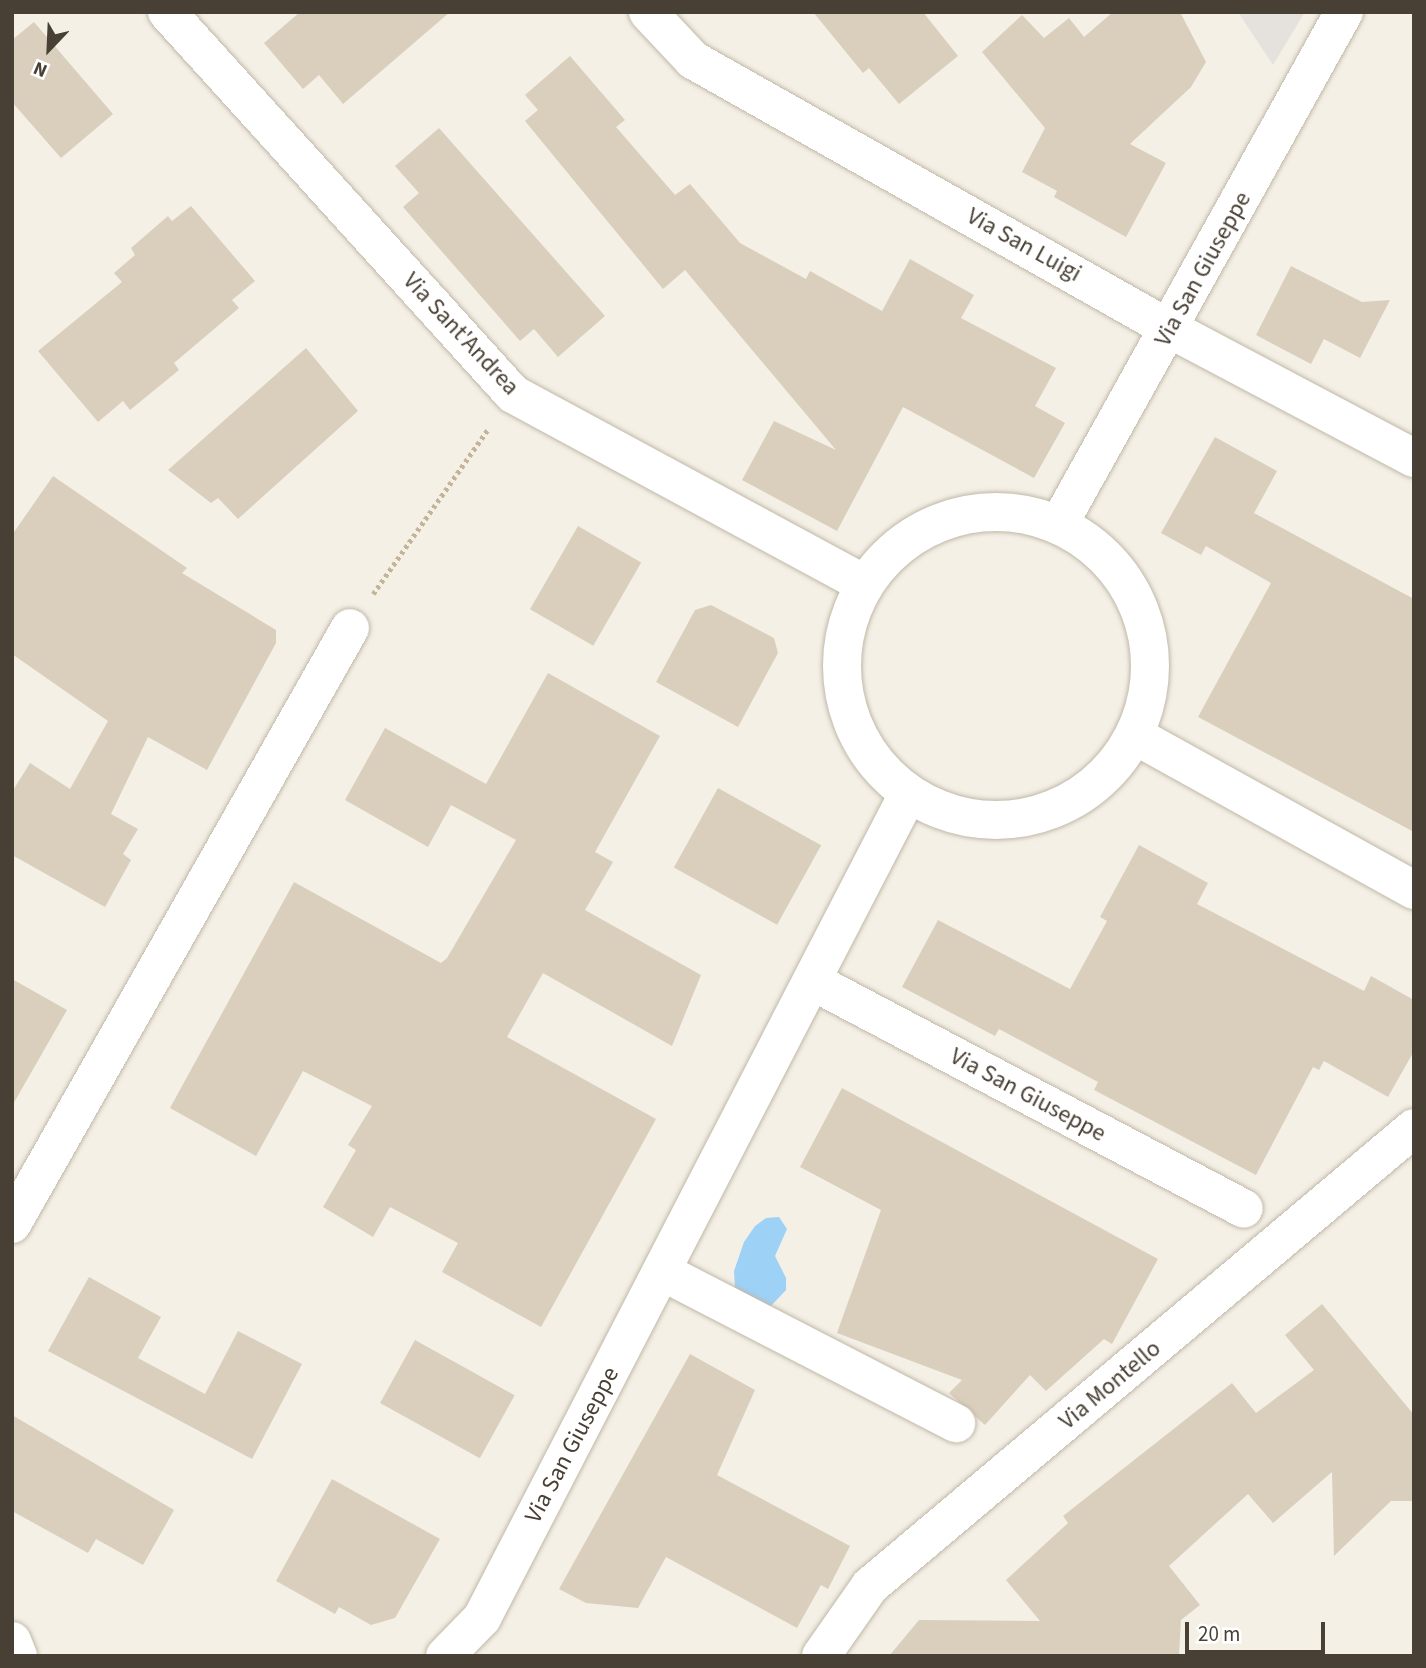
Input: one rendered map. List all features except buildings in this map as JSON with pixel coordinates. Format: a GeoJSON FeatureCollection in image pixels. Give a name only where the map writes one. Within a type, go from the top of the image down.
{"type":"FeatureCollection","features":[{"type":"Feature","properties":{"kind":"street","name":"Via Sant'Andrea"},"geometry":{"type":"LineString","coordinates":[[167,12],[513,394],[864,584]]}},
{"type":"Feature","properties":{"kind":"street","name":"Via San Luigi"},"geometry":{"type":"LineString","coordinates":[[648,12],[693,60],[1170,329],[1414,458]]}},
{"type":"Feature","properties":{"kind":"street","name":"Via San Giuseppe"},"geometry":{"type":"LineString","coordinates":[[1059,524],[1170,329],[1344,12]]}},
{"type":"Feature","properties":{"kind":"street"},"geometry":{"type":"LineString","coordinates":[[972,512],[1017,512],[1059,524],[1102,552],[1133,591],[1150,638],[1151,688],[1136,736],[1105,779],[1061,808],[1009,822],[957,816],[908,794],[874,762],[850,720],[841,674],[844,639],[864,584],[893,549],[930,525],[972,512]]}},
{"type":"Feature","properties":{"kind":"street"},"geometry":{"type":"LineString","coordinates":[[12,1224],[350,628]]}},
{"type":"Feature","properties":{"kind":"street"},"geometry":{"type":"LineString","coordinates":[[1136,736],[1414,890]]}},
{"type":"Feature","properties":{"kind":"street","name":"Via San Giuseppe"},"geometry":{"type":"LineString","coordinates":[[445,1656],[482,1618],[908,794]]}},
{"type":"Feature","properties":{"kind":"street","name":"Via San Giuseppe"},"geometry":{"type":"LineString","coordinates":[[812,981],[1244,1209]]}},
{"type":"Feature","properties":{"kind":"street","name":"Via Montello"},"geometry":{"type":"LineString","coordinates":[[821,1656],[870,1586],[1414,1128]]}},
{"type":"Feature","properties":{"kind":"street"},"geometry":{"type":"LineString","coordinates":[[663,1272],[956,1423]]}},
{"type":"Feature","properties":{"kind":"street","name":"Via San Giuseppe"},"geometry":{"type":"LineString","coordinates":[[475,1656],[482,1618]]}},
{"type":"Feature","properties":{"kind":"street"},"geometry":{"type":"LineString","coordinates":[[482,1618],[489,1656]]}},
{"type":"Feature","properties":{"kind":"street"},"geometry":{"type":"LineString","coordinates":[[12,1641],[18,1656]]}},
{"type":"Feature","properties":{"kind":"path"},"geometry":{"type":"LineString","coordinates":[[350,628],[513,394]]}},
{"type":"Feature","properties":{"kind":"shaded area"},"geometry":{"type":"Polygon","coordinates":[[[1238,12],[1305,12],[1273,65],[1238,12]]]}},
{"type":"Feature","properties":{"kind":"water"},"geometry":{"type":"Polygon","coordinates":[[[779,1217],[787,1229],[775,1256],[786,1278],[786,1290],[768,1309],[735,1288],[734,1271],[744,1242],[755,1226],[766,1218],[779,1217]]]}}]}
